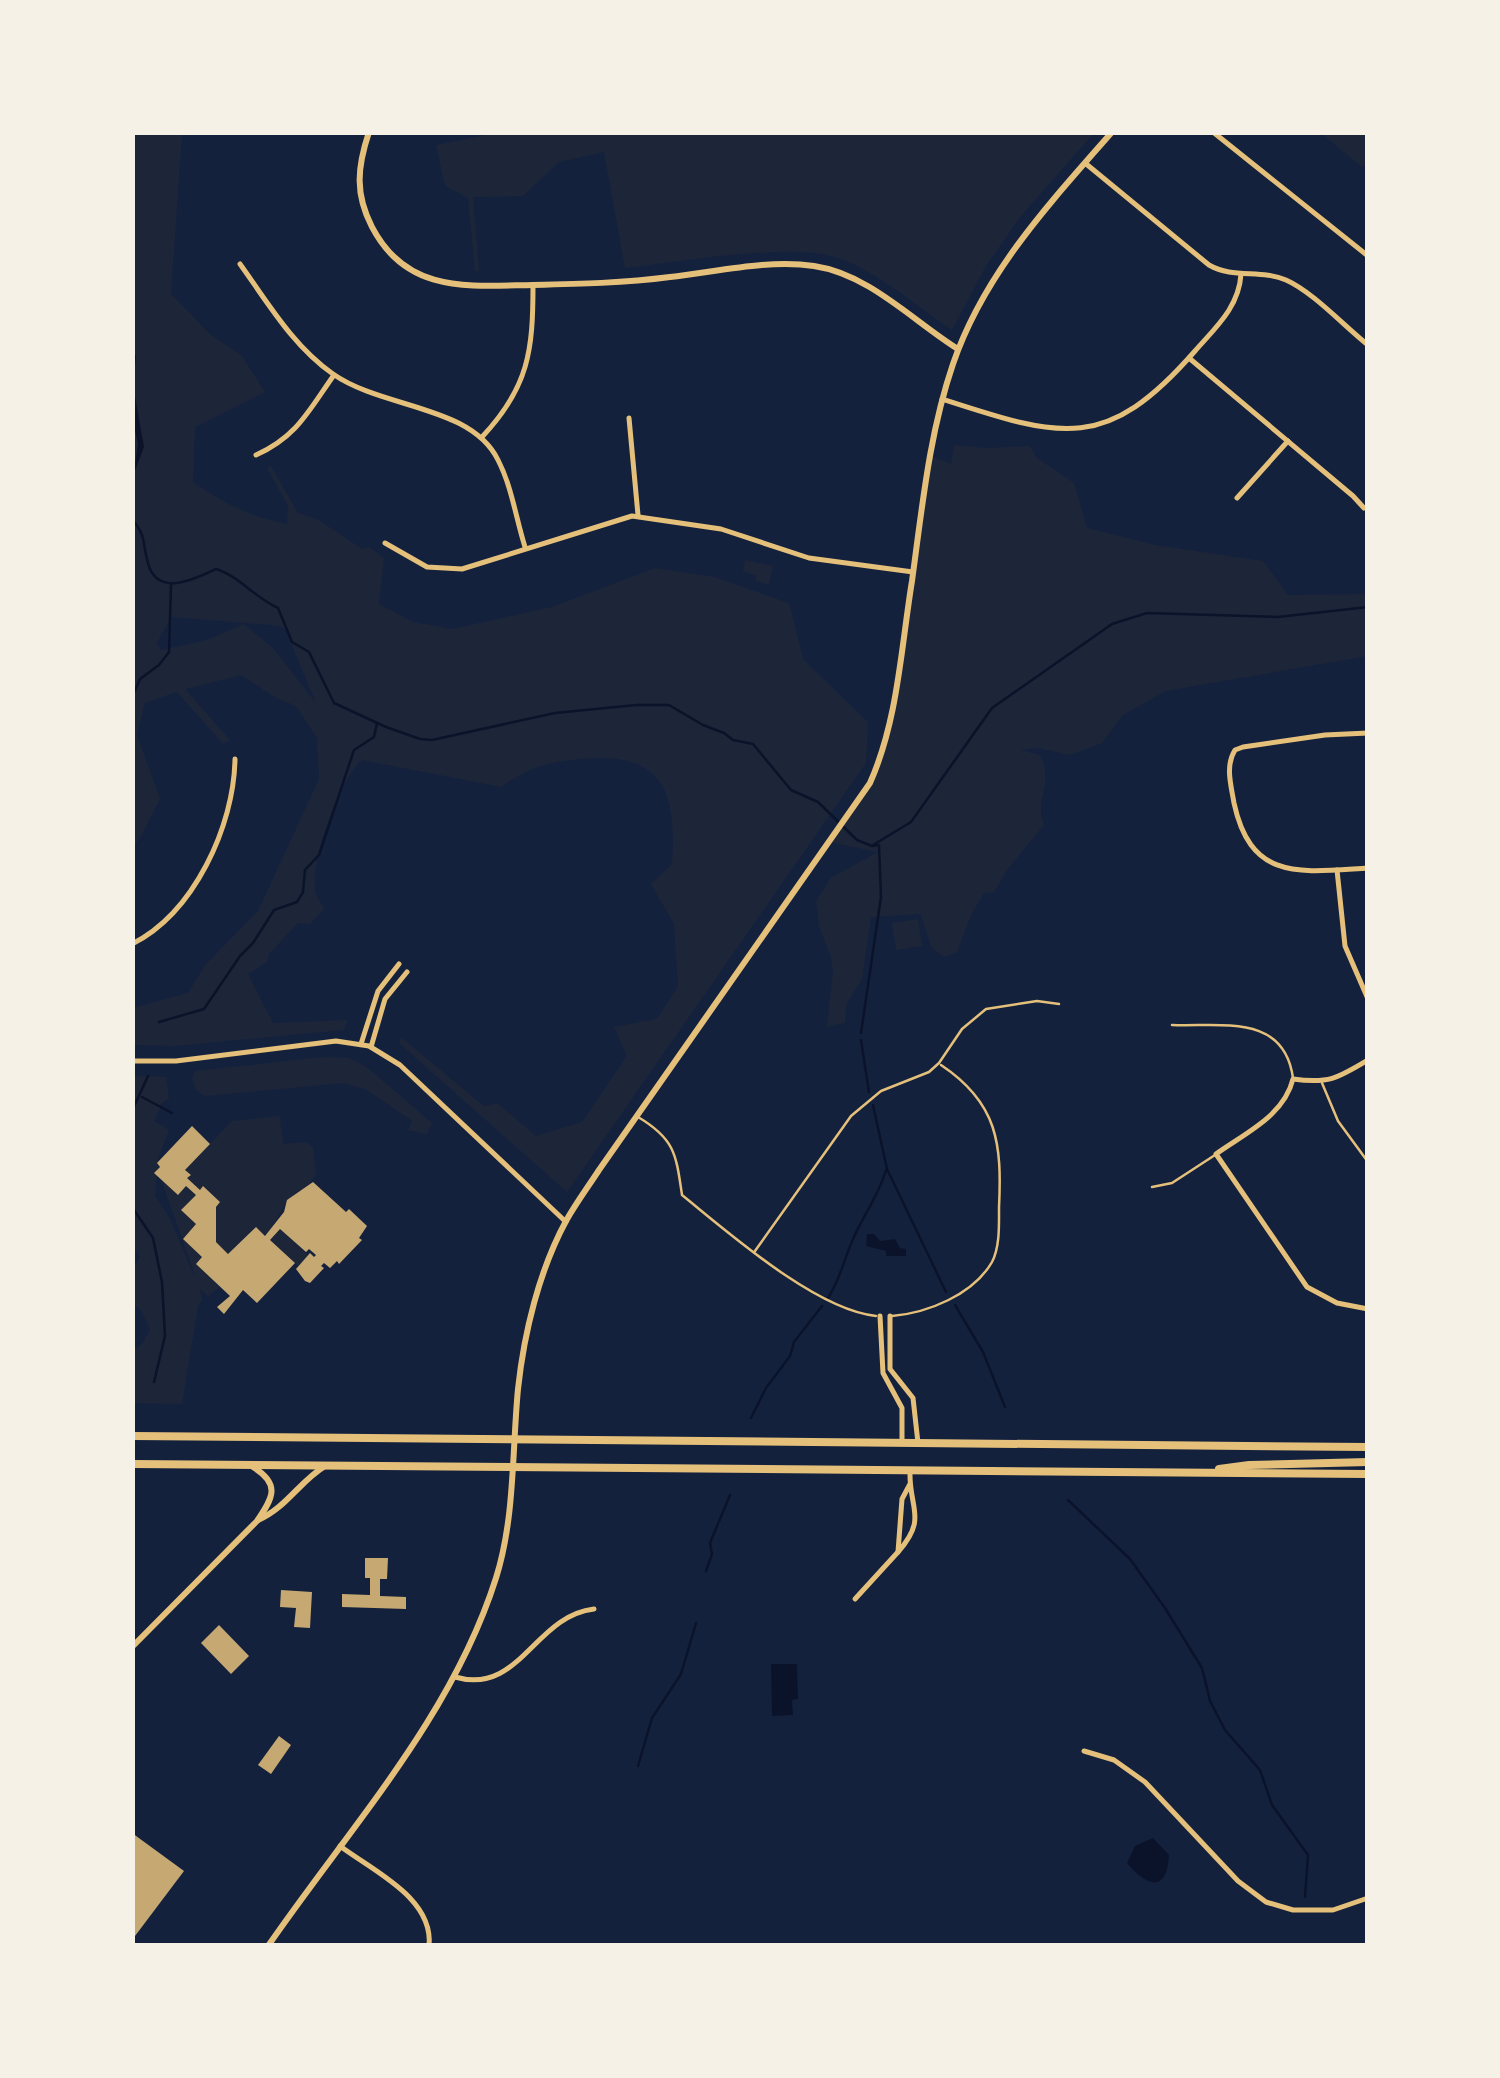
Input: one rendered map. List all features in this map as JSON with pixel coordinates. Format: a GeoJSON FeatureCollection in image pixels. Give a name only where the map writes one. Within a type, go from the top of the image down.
{"type":"FeatureCollection","features":[{"type":"Feature","properties":{"kind":"main road"},"geometry":{"type":"LineString","coordinates":[[369,132],[358,169],[358,190],[367,218],[391,256],[438,282],[474,286],[619,283],[734,269],[818,266],[854,279],[958,349]]}},
{"type":"Feature","properties":{"kind":"main road"},"geometry":{"type":"LineString","coordinates":[[268,1946],[432,1716],[455,1677],[480,1622],[502,1558],[520,1373],[532,1313],[566,1222],[859,801],[888,734],[942,399],[958,349],[1007,258],[1112,132]]}},
{"type":"Feature","properties":{"kind":"main road"},"geometry":{"type":"LineString","coordinates":[[132,1436],[1368,1447]]}},
{"type":"Feature","properties":{"kind":"main road"},"geometry":{"type":"LineString","coordinates":[[1194,1473],[1248,1465],[1368,1462]]}},
{"type":"Feature","properties":{"kind":"main road"},"geometry":{"type":"LineString","coordinates":[[132,1464],[1368,1474]]}},
{"type":"Feature","properties":{"kind":"main road"},"geometry":{"type":"LineString","coordinates":[[132,1646],[257,1520],[272,1490],[266,1475],[250,1465]]}},
{"type":"Feature","properties":{"kind":"main road"},"geometry":{"type":"LineString","coordinates":[[257,1520],[274,1513],[306,1480],[326,1466]]}},
{"type":"Feature","properties":{"kind":"street"},"geometry":{"type":"LineString","coordinates":[[1213,132],[1368,256]]}},
{"type":"Feature","properties":{"kind":"street"},"geometry":{"type":"LineString","coordinates":[[1085,163],[1208,265],[1227,273],[1259,274],[1288,281],[1368,344]]}},
{"type":"Feature","properties":{"kind":"street"},"geometry":{"type":"LineString","coordinates":[[240,264],[284,328],[334,375],[386,400],[449,417],[482,437],[506,476],[525,548]]}},
{"type":"Feature","properties":{"kind":"street"},"geometry":{"type":"LineString","coordinates":[[942,399],[1038,425],[1068,429],[1092,427],[1125,416],[1189,358],[1236,300],[1241,274]]}},
{"type":"Feature","properties":{"kind":"street"},"geometry":{"type":"LineString","coordinates":[[482,437],[507,406],[524,374],[532,340],[533,285]]}},
{"type":"Feature","properties":{"kind":"street"},"geometry":{"type":"LineString","coordinates":[[1189,358],[1364,508]]}},
{"type":"Feature","properties":{"kind":"street"},"geometry":{"type":"LineString","coordinates":[[256,455],[293,434],[334,375]]}},
{"type":"Feature","properties":{"kind":"street"},"geometry":{"type":"LineString","coordinates":[[630,418],[638,516]]}},
{"type":"Feature","properties":{"kind":"street"},"geometry":{"type":"LineString","coordinates":[[1236,498],[1288,440]]}},
{"type":"Feature","properties":{"kind":"street"},"geometry":{"type":"LineString","coordinates":[[385,543],[427,567],[462,569],[615,519],[638,516],[720,529],[809,558],[913,572]]}},
{"type":"Feature","properties":{"kind":"street"},"geometry":{"type":"LineString","coordinates":[[1368,733],[1244,747],[1235,750],[1230,758],[1240,826],[1252,848],[1268,861],[1302,871],[1368,868]]}},
{"type":"Feature","properties":{"kind":"street"},"geometry":{"type":"LineString","coordinates":[[132,944],[162,924],[206,865],[228,814],[235,759]]}},
{"type":"Feature","properties":{"kind":"street"},"geometry":{"type":"LineString","coordinates":[[1337,870],[1345,946],[1368,999]]}},
{"type":"Feature","properties":{"kind":"street"},"geometry":{"type":"LineString","coordinates":[[361,1044],[378,991],[399,964]]}},
{"type":"Feature","properties":{"kind":"street"},"geometry":{"type":"LineString","coordinates":[[370,1047],[384,999],[407,972]]}},
{"type":"Feature","properties":{"kind":"street"},"geometry":{"type":"LineString","coordinates":[[132,1061],[176,1061],[322,1042],[370,1047],[400,1065],[566,1222]]}},
{"type":"Feature","properties":{"kind":"street"},"geometry":{"type":"LineString","coordinates":[[1368,1060],[1322,1083],[1293,1079],[1287,1097],[1273,1114],[1216,1154],[1307,1287],[1337,1303],[1368,1309]]}},
{"type":"Feature","properties":{"kind":"street"},"geometry":{"type":"LineString","coordinates":[[880,1316],[883,1374],[902,1408],[902,1443]]}},
{"type":"Feature","properties":{"kind":"street"},"geometry":{"type":"LineString","coordinates":[[890,1316],[890,1370],[913,1398],[918,1444]]}},
{"type":"Feature","properties":{"kind":"street"},"geometry":{"type":"LineString","coordinates":[[855,1599],[915,1528],[916,1502],[910,1472]]}},
{"type":"Feature","properties":{"kind":"street"},"geometry":{"type":"LineString","coordinates":[[898,1552],[902,1499],[910,1484]]}},
{"type":"Feature","properties":{"kind":"street"},"geometry":{"type":"LineString","coordinates":[[455,1677],[477,1681],[507,1670],[518,1664],[548,1629],[578,1611],[594,1608]]}},
{"type":"Feature","properties":{"kind":"street"},"geometry":{"type":"LineString","coordinates":[[1084,1751],[1114,1760],[1136,1774],[1165,1800],[1238,1881],[1266,1902],[1293,1910],[1333,1910],[1368,1898]]}},
{"type":"Feature","properties":{"kind":"street"},"geometry":{"type":"LineString","coordinates":[[340,1846],[420,1908],[429,1924],[430,1946]]}},
{"type":"Feature","properties":{"kind":"lane"},"geometry":{"type":"LineString","coordinates":[[754,1251],[850,1116],[881,1091],[918,1079],[939,1063],[962,1029],[986,1009],[1037,1002],[1059,1004]]}},
{"type":"Feature","properties":{"kind":"lane"},"geometry":{"type":"LineString","coordinates":[[1172,1025],[1251,1028],[1270,1034],[1285,1048],[1293,1079]]}},
{"type":"Feature","properties":{"kind":"lane"},"geometry":{"type":"LineString","coordinates":[[890,1316],[929,1309],[962,1291],[992,1262],[998,1236],[1001,1163],[993,1124],[973,1091],[939,1063]]}},
{"type":"Feature","properties":{"kind":"lane"},"geometry":{"type":"LineString","coordinates":[[1322,1083],[1338,1121],[1368,1162]]}},
{"type":"Feature","properties":{"kind":"lane"},"geometry":{"type":"LineString","coordinates":[[637,1116],[666,1135],[682,1195],[754,1251],[840,1306],[880,1316]]}},
{"type":"Feature","properties":{"kind":"lane"},"geometry":{"type":"LineString","coordinates":[[1152,1187],[1172,1183],[1216,1154]]}},
{"type":"Feature","properties":{"kind":"shaded area"},"geometry":{"type":"Polygon","coordinates":[[[133,133],[182,133],[171,294],[210,334],[242,356],[265,392],[195,427],[193,482],[238,508],[287,524],[288,506],[267,468],[271,466],[298,513],[319,520],[362,549],[369,547],[384,558],[379,604],[413,622],[452,629],[552,607],[655,568],[714,577],[789,603],[803,659],[868,722],[866,763],[567,1192],[399,1043],[401,1037],[484,1106],[497,1103],[536,1136],[582,1122],[627,1056],[614,1027],[657,1019],[678,986],[674,924],[651,884],[672,864],[671,816],[659,781],[647,769],[609,758],[568,760],[530,770],[501,787],[362,760],[335,803],[321,845],[315,882],[316,895],[324,909],[310,924],[298,923],[269,954],[267,962],[248,974],[273,1023],[348,1020],[344,1030],[175,1046],[133,1045],[133,1008],[188,993],[206,964],[258,911],[319,779],[317,738],[296,706],[241,675],[185,689],[230,740],[223,744],[177,692],[145,703],[137,735],[160,799],[133,846],[133,133]],[[171,617],[157,643],[161,650],[207,640],[244,624],[273,648],[316,703],[285,629],[280,626],[171,617]]]}},
{"type":"Feature","properties":{"kind":"shaded area"},"geometry":{"type":"Polygon","coordinates":[[[496,133],[1094,133],[1021,216],[986,266],[952,330],[870,273],[820,254],[766,252],[625,268],[604,152],[559,162],[523,196],[473,197],[479,271],[475,271],[468,198],[445,186],[436,145],[496,133]]]}},
{"type":"Feature","properties":{"kind":"shaded area"},"geometry":{"type":"Polygon","coordinates":[[[1321,133],[1367,133],[1367,164],[1362,167],[1321,133]]]}},
{"type":"Feature","properties":{"kind":"shaded area"},"geometry":{"type":"Polygon","coordinates":[[[133,385],[144,447],[133,476],[138,444],[133,421],[133,385]]]}},
{"type":"Feature","properties":{"kind":"shaded area"},"geometry":{"type":"Polygon","coordinates":[[[954,445],[1030,446],[1037,458],[1074,483],[1087,528],[1156,545],[1263,561],[1288,595],[1367,594],[1367,656],[1166,691],[1123,715],[1102,743],[1070,755],[1038,748],[1021,750],[1040,755],[1044,766],[1044,825],[994,892],[984,893],[957,952],[944,957],[932,948],[920,914],[871,917],[862,979],[846,1005],[845,1023],[827,1027],[833,972],[816,901],[831,878],[878,852],[829,842],[859,801],[888,734],[931,456],[951,464],[954,445]]]}},
{"type":"Feature","properties":{"kind":"shaded area"},"geometry":{"type":"Polygon","coordinates":[[[745,560],[773,566],[769,585],[755,581],[756,575],[743,572],[745,560]]]}},
{"type":"Feature","properties":{"kind":"shaded area"},"geometry":{"type":"Polygon","coordinates":[[[918,919],[922,946],[896,950],[892,923],[918,919]]]}},
{"type":"Feature","properties":{"kind":"shaded area"},"geometry":{"type":"Polygon","coordinates":[[[324,1057],[349,1058],[368,1068],[432,1123],[427,1134],[408,1130],[412,1121],[367,1090],[343,1083],[205,1096],[196,1090],[192,1079],[195,1071],[324,1057]]]}},
{"type":"Feature","properties":{"kind":"shaded area"},"geometry":{"type":"Polygon","coordinates":[[[133,1076],[166,1077],[169,1098],[162,1103],[154,1121],[169,1130],[158,1159],[155,1197],[168,1215],[196,1278],[161,1179],[178,1195],[186,1186],[196,1195],[182,1210],[196,1224],[183,1239],[202,1257],[196,1264],[220,1287],[208,1296],[200,1289],[202,1300],[182,1404],[133,1403],[133,1351],[143,1343],[150,1329],[141,1310],[133,1304],[133,1269],[140,1257],[133,1246],[133,1076]]]}},
{"type":"Feature","properties":{"kind":"shaded area"},"geometry":{"type":"Polygon","coordinates":[[[280,1116],[283,1144],[306,1142],[313,1147],[316,1174],[307,1188],[288,1201],[265,1236],[255,1227],[228,1254],[216,1242],[216,1207],[220,1201],[204,1187],[200,1190],[187,1178],[190,1174],[185,1170],[232,1121],[280,1116]]]}},
{"type":"Feature","properties":{"kind":"shaded area"},"geometry":{"type":"Polygon","coordinates":[[[280,1229],[308,1255],[298,1266],[270,1240],[280,1229]]]}},
{"type":"Feature","properties":{"kind":"shaded area"},"geometry":{"type":"Polygon","coordinates":[[[867,1234],[874,1234],[880,1241],[895,1239],[900,1248],[906,1249],[906,1256],[886,1256],[886,1251],[866,1246],[867,1234]]]}},
{"type":"Feature","properties":{"kind":"shaded area"},"geometry":{"type":"Polygon","coordinates":[[[771,1664],[797,1664],[798,1699],[792,1700],[793,1715],[772,1716],[771,1664]]]}},
{"type":"Feature","properties":{"kind":"shaded area"},"geometry":{"type":"Polygon","coordinates":[[[1153,1838],[1169,1855],[1164,1876],[1154,1882],[1141,1877],[1127,1863],[1135,1846],[1153,1838]]]}},
{"type":"Feature","properties":{"kind":"building"},"geometry":{"type":"Polygon","coordinates":[[[192,1126],[210,1144],[185,1170],[191,1175],[187,1178],[220,1202],[216,1207],[216,1242],[228,1254],[256,1227],[265,1236],[284,1212],[287,1200],[313,1182],[367,1226],[359,1238],[362,1240],[339,1264],[337,1261],[330,1268],[324,1263],[310,1283],[296,1269],[310,1253],[316,1255],[309,1249],[306,1252],[280,1229],[270,1240],[295,1263],[257,1303],[243,1290],[224,1314],[217,1307],[230,1296],[196,1264],[202,1257],[183,1239],[196,1224],[181,1210],[196,1195],[186,1186],[178,1195],[154,1173],[160,1167],[157,1163],[192,1126]]]}},
{"type":"Feature","properties":{"kind":"building"},"geometry":{"type":"Polygon","coordinates":[[[365,1558],[388,1558],[387,1579],[380,1579],[380,1596],[406,1597],[406,1609],[342,1607],[342,1594],[370,1595],[365,1558]]]}},
{"type":"Feature","properties":{"kind":"building"},"geometry":{"type":"Polygon","coordinates":[[[281,1590],[312,1592],[310,1628],[294,1627],[296,1608],[280,1607],[281,1590]]]}},
{"type":"Feature","properties":{"kind":"building"},"geometry":{"type":"Polygon","coordinates":[[[219,1625],[249,1656],[231,1674],[201,1643],[219,1625]]]}},
{"type":"Feature","properties":{"kind":"building"},"geometry":{"type":"Polygon","coordinates":[[[279,1736],[291,1745],[271,1774],[258,1765],[279,1736]]]}},
{"type":"Feature","properties":{"kind":"building"},"geometry":{"type":"Polygon","coordinates":[[[132,1833],[184,1871],[132,1940],[132,1833]]]}},
{"type":"Feature","properties":{"kind":"waterway"},"geometry":{"type":"LineString","coordinates":[[132,519],[142,536],[148,563],[159,580],[178,583],[216,569],[232,577],[278,608],[292,642],[309,652],[334,703],[386,727],[432,740],[555,713],[669,705],[733,740],[753,744],[791,790],[818,802],[857,840],[879,845],[881,897],[861,1033]]}},
{"type":"Feature","properties":{"kind":"waterway"},"geometry":{"type":"LineString","coordinates":[[132,697],[140,679],[169,652],[171,585]]}},
{"type":"Feature","properties":{"kind":"waterway"},"geometry":{"type":"LineString","coordinates":[[873,845],[911,822],[992,708],[1112,624],[1147,613],[1278,617],[1368,607]]}},
{"type":"Feature","properties":{"kind":"waterway"},"geometry":{"type":"LineString","coordinates":[[159,1022],[204,1009],[274,910],[297,902],[303,892],[305,870],[319,855],[354,750],[374,737],[377,723]]}},
{"type":"Feature","properties":{"kind":"waterway"},"geometry":{"type":"LineString","coordinates":[[132,758],[132,763]]}},
{"type":"Feature","properties":{"kind":"waterway"},"geometry":{"type":"LineString","coordinates":[[132,783],[132,797]]}},
{"type":"Feature","properties":{"kind":"waterway"},"geometry":{"type":"LineString","coordinates":[[861,1040],[869,1092]]}},
{"type":"Feature","properties":{"kind":"waterway"},"geometry":{"type":"LineString","coordinates":[[132,1111],[148,1076]]}},
{"type":"Feature","properties":{"kind":"waterway"},"geometry":{"type":"LineString","coordinates":[[142,1097],[172,1113]]}},
{"type":"Feature","properties":{"kind":"waterway"},"geometry":{"type":"LineString","coordinates":[[873,1105],[887,1169],[946,1292]]}},
{"type":"Feature","properties":{"kind":"waterway"},"geometry":{"type":"LineString","coordinates":[[828,1298],[886,1170]]}},
{"type":"Feature","properties":{"kind":"waterway"},"geometry":{"type":"LineString","coordinates":[[132,1207],[153,1238],[162,1282],[165,1336],[154,1382]]}},
{"type":"Feature","properties":{"kind":"waterway"},"geometry":{"type":"LineString","coordinates":[[955,1305],[983,1352],[1005,1407]]}},
{"type":"Feature","properties":{"kind":"waterway"},"geometry":{"type":"LineString","coordinates":[[751,1418],[766,1388],[790,1356],[794,1342],[822,1306]]}},
{"type":"Feature","properties":{"kind":"waterway"},"geometry":{"type":"LineString","coordinates":[[706,1571],[712,1554],[710,1543],[730,1495]]}},
{"type":"Feature","properties":{"kind":"waterway"},"geometry":{"type":"LineString","coordinates":[[1068,1500],[1130,1559],[1202,1668],[1210,1701],[1225,1730],[1260,1770],[1272,1805],[1308,1855],[1305,1897]]}},
{"type":"Feature","properties":{"kind":"waterway"},"geometry":{"type":"LineString","coordinates":[[638,1766],[652,1718],[681,1674],[696,1623]]}}]}
